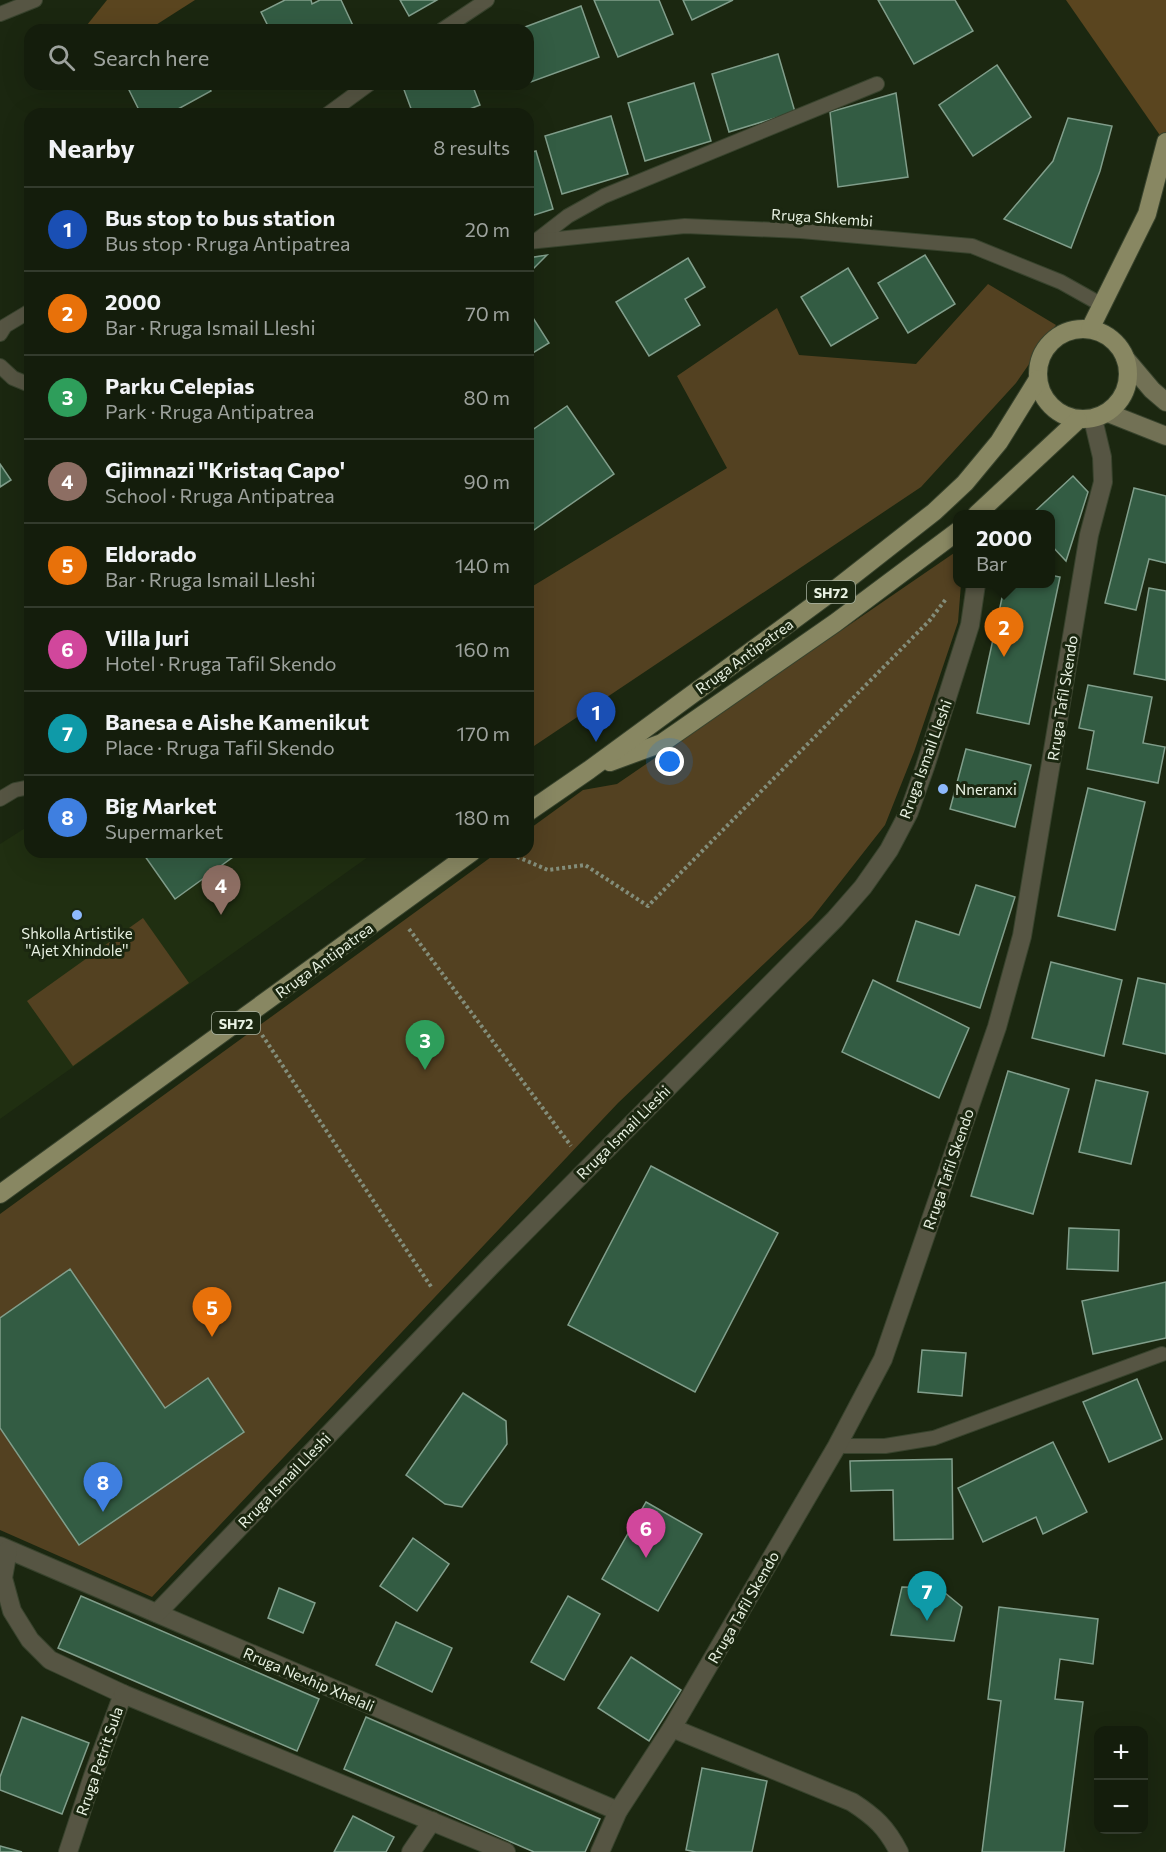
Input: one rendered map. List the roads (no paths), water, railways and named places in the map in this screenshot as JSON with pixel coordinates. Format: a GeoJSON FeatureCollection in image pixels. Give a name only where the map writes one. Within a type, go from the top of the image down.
{"type":"FeatureCollection","features":[{"type":"Feature","properties":{"kind":"main road"},"geometry":{"type":"LineString","coordinates":[[1166,142],[1147,214],[1090,329],[1105,334],[1117,344],[1125,358],[1152,390],[1166,402]]}},
{"type":"Feature","properties":{"kind":"main road","name":"Rruga Antipatrea"},"geometry":{"type":"LineString","coordinates":[[534,808],[837,588],[934,512],[965,483],[999,442],[1038,379],[1040,358],[1048,345],[1060,335],[1075,329],[1090,329]]}},
{"type":"Feature","properties":{"kind":"main road"},"geometry":{"type":"LineString","coordinates":[[983,510],[1093,417],[1119,402],[1126,388],[1128,373],[1125,358]]}},
{"type":"Feature","properties":{"kind":"main road"},"geometry":{"type":"LineString","coordinates":[[1038,379],[1040,390],[1049,404],[1062,415],[1093,417],[1166,436]]}},
{"type":"Feature","properties":{"kind":"main road","name":"Rruga Antipatrea"},"geometry":{"type":"LineString","coordinates":[[589,770],[662,743],[836,623],[953,534]]}},
{"type":"Feature","properties":{"kind":"main road","name":"Rruga Antipatrea"},"geometry":{"type":"LineString","coordinates":[[0,1194],[464,858]]}},
{"type":"Feature","properties":{"kind":"street","name":"Rruga Tafil Skendo"},"geometry":{"type":"LineString","coordinates":[[600,1852],[618,1811],[672,1728],[837,1446],[883,1359],[997,1027],[1022,936],[1089,535],[1103,482],[1102,457],[1093,417]]}},
{"type":"Feature","properties":{"kind":"street","name":"Rruga Ismail Lleshi"},"geometry":{"type":"LineString","coordinates":[[157,1613],[448,1311],[835,919],[863,887],[889,850],[909,812],[970,625],[975,588]]}},
{"type":"Feature","properties":{"kind":"street","name":"Rruga Nexhip Xhelali"},"geometry":{"type":"LineString","coordinates":[[4,1548],[618,1811]]}},
{"type":"Feature","properties":{"kind":"street","name":"Rruga Petrit Sula"},"geometry":{"type":"LineString","coordinates":[[4,1548],[3,1578],[12,1611],[30,1640],[50,1660],[123,1694],[68,1852]]}},
{"type":"Feature","properties":{"kind":"street"},"geometry":{"type":"LineString","coordinates":[[123,1694],[506,1852]]}},
{"type":"Feature","properties":{"kind":"street"},"geometry":{"type":"LineString","coordinates":[[672,1728],[852,1802],[873,1816],[888,1832],[898,1852]]}},
{"type":"Feature","properties":{"kind":"street"},"geometry":{"type":"LineString","coordinates":[[411,1852],[432,1821]]}},
{"type":"Feature","properties":{"kind":"lane"},"geometry":{"type":"LineString","coordinates":[[0,14],[35,0]]}},
{"type":"Feature","properties":{"kind":"lane"},"geometry":{"type":"LineString","coordinates":[[451,24],[488,0]]}},
{"type":"Feature","properties":{"kind":"lane"},"geometry":{"type":"LineString","coordinates":[[534,240],[568,216],[604,196],[877,84]]}},
{"type":"Feature","properties":{"kind":"lane"},"geometry":{"type":"LineString","coordinates":[[336,108],[361,90]]}},
{"type":"Feature","properties":{"kind":"lane","name":"Rruga Shkembi"},"geometry":{"type":"LineString","coordinates":[[534,241],[685,226],[801,231],[972,246],[1061,282],[1102,305]]}},
{"type":"Feature","properties":{"kind":"lane"},"geometry":{"type":"LineString","coordinates":[[0,334],[4,326],[24,314]]}},
{"type":"Feature","properties":{"kind":"lane"},"geometry":{"type":"LineString","coordinates":[[0,366],[13,378],[24,383]]}},
{"type":"Feature","properties":{"kind":"lane"},"geometry":{"type":"LineString","coordinates":[[0,799],[15,789],[24,788]]}},
{"type":"Feature","properties":{"kind":"lane"},"geometry":{"type":"LineString","coordinates":[[837,1446],[885,1446],[934,1438],[1162,1354]]}},
{"type":"Feature","properties":{"kind":"place","name":"2000"},"geometry":{"type":"Point","coordinates":[1004,657]}},
{"type":"Feature","properties":{"kind":"place","name":"Bus stop to bus station"},"geometry":{"type":"Point","coordinates":[596,742]}},
{"type":"Feature","properties":{"kind":"place","name":"Nneranxi"},"geometry":{"type":"Point","coordinates":[943,789]}},
{"type":"Feature","properties":{"kind":"place","name":"Shkolla Artistike ''Ajet Xhindole''"},"geometry":{"type":"Point","coordinates":[77,915]}},
{"type":"Feature","properties":{"kind":"place","name":"Gjimnazi ''Kristaq Capo'"},"geometry":{"type":"Point","coordinates":[221,915]}},
{"type":"Feature","properties":{"kind":"place","name":"Parku Celepias"},"geometry":{"type":"Point","coordinates":[425,1070]}},
{"type":"Feature","properties":{"kind":"place","name":"Eldorado"},"geometry":{"type":"Point","coordinates":[212,1337]}},
{"type":"Feature","properties":{"kind":"place","name":"Big Market"},"geometry":{"type":"Point","coordinates":[103,1512]}},
{"type":"Feature","properties":{"kind":"place","name":"Villa Juri"},"geometry":{"type":"Point","coordinates":[646,1558]}},
{"type":"Feature","properties":{"kind":"place","name":"Banesa e Aishe Kamenikut"},"geometry":{"type":"Point","coordinates":[927,1621]}}]}
